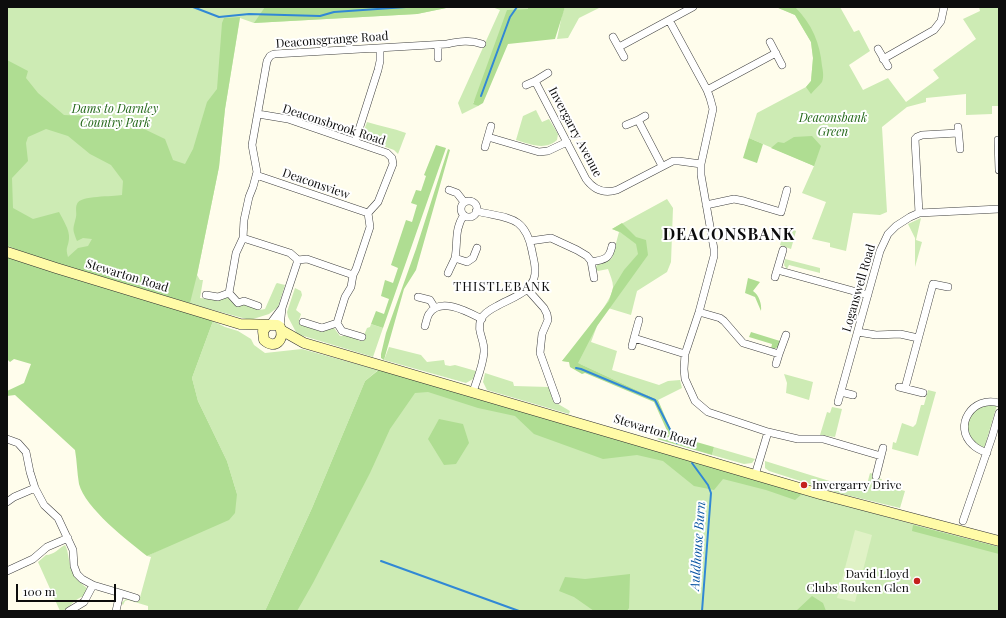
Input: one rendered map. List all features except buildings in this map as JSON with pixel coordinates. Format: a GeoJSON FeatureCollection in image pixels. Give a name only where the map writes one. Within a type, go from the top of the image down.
{"type":"FeatureCollection","features":[{"type":"Feature","properties":{"kind":"main road","name":"Stewarton Road"},"geometry":{"type":"LineString","coordinates":[[7,252],[240,324],[268,325]]}},
{"type":"Feature","properties":{"kind":"main road","name":"Stewarton Road"},"geometry":{"type":"LineString","coordinates":[[240,324],[264,340]]}},
{"type":"Feature","properties":{"kind":"main road"},"geometry":{"type":"LineString","coordinates":[[273,324],[281,329],[282,337],[275,344],[269,344],[264,340],[262,331],[268,325],[273,324]]}},
{"type":"Feature","properties":{"kind":"main road","name":"Stewarton Road"},"geometry":{"type":"LineString","coordinates":[[281,329],[304,343],[582,423],[820,494],[999,541]]}},
{"type":"Feature","properties":{"kind":"main road","name":"Stewarton Road"},"geometry":{"type":"LineString","coordinates":[[275,344],[304,343]]}},
{"type":"Feature","properties":{"kind":"street"},"geometry":{"type":"LineString","coordinates":[[619,47],[693,7]]}},
{"type":"Feature","properties":{"kind":"street"},"geometry":{"type":"LineString","coordinates":[[883,59],[934,30],[941,21],[944,7]]}},
{"type":"Feature","properties":{"kind":"street"},"geometry":{"type":"LineString","coordinates":[[669,20],[707,90],[713,109],[701,164],[701,175],[714,256],[699,312],[685,354],[685,379],[695,401],[701,407],[716,415],[768,432],[798,439],[823,439],[882,452],[876,476]]}},
{"type":"Feature","properties":{"kind":"street"},"geometry":{"type":"LineString","coordinates":[[613,37],[624,57]]}},
{"type":"Feature","properties":{"kind":"street","name":"Deaconsgrange Road"},"geometry":{"type":"LineString","coordinates":[[229,293],[236,253],[243,238],[248,197],[253,187],[256,175],[252,145],[267,61],[270,56],[282,54],[438,45],[461,41],[473,41],[482,44]]}},
{"type":"Feature","properties":{"kind":"street"},"geometry":{"type":"LineString","coordinates":[[770,42],[782,65]]}},
{"type":"Feature","properties":{"kind":"street"},"geometry":{"type":"LineString","coordinates":[[438,45],[438,58]]}},
{"type":"Feature","properties":{"kind":"street"},"geometry":{"type":"LineString","coordinates":[[355,142],[378,70],[380,48]]}},
{"type":"Feature","properties":{"kind":"street"},"geometry":{"type":"LineString","coordinates":[[878,49],[888,66]]}},
{"type":"Feature","properties":{"kind":"street"},"geometry":{"type":"LineString","coordinates":[[707,90],[776,53]]}},
{"type":"Feature","properties":{"kind":"street","name":"Invergarry Avenue"},"geometry":{"type":"LineString","coordinates":[[548,73],[535,81],[591,185],[599,191],[611,192],[617,190],[673,161],[701,164]]}},
{"type":"Feature","properties":{"kind":"street"},"geometry":{"type":"LineString","coordinates":[[526,85],[535,81]]}},
{"type":"Feature","properties":{"kind":"street","name":"Deaconsbrook Road"},"geometry":{"type":"LineString","coordinates":[[258,114],[288,119],[387,153],[392,158],[393,164],[378,202],[368,213]]}},
{"type":"Feature","properties":{"kind":"street"},"geometry":{"type":"LineString","coordinates":[[626,125],[645,116]]}},
{"type":"Feature","properties":{"kind":"street"},"geometry":{"type":"LineString","coordinates":[[638,120],[662,166]]}},
{"type":"Feature","properties":{"kind":"street"},"geometry":{"type":"LineString","coordinates":[[485,147],[491,126]]}},
{"type":"Feature","properties":{"kind":"street"},"geometry":{"type":"LineString","coordinates":[[919,213],[915,139],[922,135],[958,130],[960,149]]}},
{"type":"Feature","properties":{"kind":"street"},"geometry":{"type":"LineString","coordinates":[[488,137],[539,152],[548,151],[567,142]]}},
{"type":"Feature","properties":{"kind":"street"},"geometry":{"type":"LineString","coordinates":[[998,140],[999,170]]}},
{"type":"Feature","properties":{"kind":"street","name":"Deaconsview"},"geometry":{"type":"LineString","coordinates":[[256,175],[368,213]]}},
{"type":"Feature","properties":{"kind":"street"},"geometry":{"type":"LineString","coordinates":[[449,190],[457,192],[464,202]]}},
{"type":"Feature","properties":{"kind":"street"},"geometry":{"type":"LineString","coordinates":[[778,221],[787,190]]}},
{"type":"Feature","properties":{"kind":"street"},"geometry":{"type":"LineString","coordinates":[[706,205],[734,199],[780,212]]}},
{"type":"Feature","properties":{"kind":"street"},"geometry":{"type":"LineString","coordinates":[[464,202],[472,202],[476,206],[476,211]]}},
{"type":"Feature","properties":{"kind":"street"},"geometry":{"type":"LineString","coordinates":[[464,202],[461,209],[464,215]]}},
{"type":"Feature","properties":{"kind":"street","name":"Loganswell Road"},"geometry":{"type":"LineString","coordinates":[[838,402],[880,251],[888,234],[903,221],[919,213],[999,209]]}},
{"type":"Feature","properties":{"kind":"street"},"geometry":{"type":"LineString","coordinates":[[464,215],[471,216],[476,211]]}},
{"type":"Feature","properties":{"kind":"street"},"geometry":{"type":"LineString","coordinates":[[473,392],[482,367],[485,350],[480,332],[482,319],[490,309],[528,290],[535,277],[530,241],[525,229],[515,221],[476,211]]}},
{"type":"Feature","properties":{"kind":"street"},"geometry":{"type":"LineString","coordinates":[[336,323],[345,297],[351,287],[352,275],[356,269],[370,227],[368,213]]}},
{"type":"Feature","properties":{"kind":"street"},"geometry":{"type":"LineString","coordinates":[[448,273],[454,258],[459,222],[464,215]]}},
{"type":"Feature","properties":{"kind":"street"},"geometry":{"type":"LineString","coordinates":[[243,238],[290,253],[298,260],[307,259],[352,275]]}},
{"type":"Feature","properties":{"kind":"street"},"geometry":{"type":"LineString","coordinates":[[530,241],[551,238],[558,240],[587,256],[592,262],[594,278]]}},
{"type":"Feature","properties":{"kind":"street"},"geometry":{"type":"LineString","coordinates":[[592,262],[606,258],[610,254],[612,246]]}},
{"type":"Feature","properties":{"kind":"street"},"geometry":{"type":"LineString","coordinates":[[454,258],[467,262],[472,258],[477,248]]}},
{"type":"Feature","properties":{"kind":"street"},"geometry":{"type":"LineString","coordinates":[[783,250],[776,273],[868,295]]}},
{"type":"Feature","properties":{"kind":"street"},"geometry":{"type":"LineString","coordinates":[[281,329],[282,308],[298,260]]}},
{"type":"Feature","properties":{"kind":"street"},"geometry":{"type":"LineString","coordinates":[[923,393],[902,388],[933,284],[948,287]]}},
{"type":"Feature","properties":{"kind":"street"},"geometry":{"type":"LineString","coordinates":[[528,290],[544,308],[547,314],[548,320],[542,334],[540,353],[557,400]]}},
{"type":"Feature","properties":{"kind":"street"},"geometry":{"type":"LineString","coordinates":[[206,296],[218,297],[229,293],[238,303],[244,301],[258,306]]}},
{"type":"Feature","properties":{"kind":"street"},"geometry":{"type":"LineString","coordinates":[[418,298],[430,300],[435,308]]}},
{"type":"Feature","properties":{"kind":"street"},"geometry":{"type":"LineString","coordinates":[[426,326],[428,314],[435,308],[443,306],[452,306],[482,319]]}},
{"type":"Feature","properties":{"kind":"street"},"geometry":{"type":"LineString","coordinates":[[268,325],[282,308]]}},
{"type":"Feature","properties":{"kind":"street"},"geometry":{"type":"LineString","coordinates":[[699,312],[720,318],[743,343],[779,354]]}},
{"type":"Feature","properties":{"kind":"street"},"geometry":{"type":"LineString","coordinates":[[632,346],[639,320]]}},
{"type":"Feature","properties":{"kind":"street"},"geometry":{"type":"LineString","coordinates":[[303,322],[322,328],[336,323]]}},
{"type":"Feature","properties":{"kind":"street"},"geometry":{"type":"LineString","coordinates":[[336,323],[342,331],[362,338]]}},
{"type":"Feature","properties":{"kind":"street"},"geometry":{"type":"LineString","coordinates":[[858,332],[876,335],[900,334],[918,338]]}},
{"type":"Feature","properties":{"kind":"street"},"geometry":{"type":"LineString","coordinates":[[776,364],[786,335]]}},
{"type":"Feature","properties":{"kind":"street"},"geometry":{"type":"LineString","coordinates":[[634,338],[685,354]]}},
{"type":"Feature","properties":{"kind":"street"},"geometry":{"type":"LineString","coordinates":[[841,392],[853,395]]}},
{"type":"Feature","properties":{"kind":"street"},"geometry":{"type":"LineString","coordinates":[[986,453],[970,442],[965,432],[965,422],[968,413],[975,406],[989,401],[999,402]]}},
{"type":"Feature","properties":{"kind":"street"},"geometry":{"type":"LineString","coordinates":[[963,521],[999,413]]}},
{"type":"Feature","properties":{"kind":"street"},"geometry":{"type":"LineString","coordinates":[[756,475],[768,432]]}},
{"type":"Feature","properties":{"kind":"street"},"geometry":{"type":"LineString","coordinates":[[7,439],[18,443],[26,452],[30,472],[44,505],[58,518],[68,538],[73,550],[74,566],[77,574],[82,579],[93,585],[136,598]]}},
{"type":"Feature","properties":{"kind":"street"},"geometry":{"type":"LineString","coordinates":[[7,502],[14,497],[36,488]]}},
{"type":"Feature","properties":{"kind":"street"},"geometry":{"type":"LineString","coordinates":[[7,571],[34,560],[47,547],[68,538]]}},
{"type":"Feature","properties":{"kind":"street"},"geometry":{"type":"LineString","coordinates":[[69,611],[84,602],[93,585]]}},
{"type":"Feature","properties":{"kind":"street"},"geometry":{"type":"LineString","coordinates":[[116,611],[120,593]]}},
{"type":"Feature","properties":{"kind":"green space","name":"Dams to Darnley Country Park"},"geometry":{"type":"Polygon","coordinates":[[[7,7],[451,7],[417,14],[254,23],[240,18],[225,109],[219,167],[197,275],[200,280],[203,280],[200,298],[218,300],[228,297],[259,310],[265,309],[277,283],[285,285],[278,307],[269,314],[250,320],[7,254],[7,7]]]}},
{"type":"Feature","properties":{"kind":"green space"},"geometry":{"type":"Polygon","coordinates":[[[265,7],[451,7],[417,14],[254,23],[265,7]]]}},
{"type":"Feature","properties":{"kind":"green space"},"geometry":{"type":"Polygon","coordinates":[[[492,7],[528,7],[528,9],[473,103],[478,106],[462,114],[458,103],[500,10],[492,7]]]}},
{"type":"Feature","properties":{"kind":"green space"},"geometry":{"type":"Polygon","coordinates":[[[528,7],[565,7],[555,39],[508,44],[483,103],[478,106],[473,104],[507,10],[528,9],[528,7]]]}},
{"type":"Feature","properties":{"kind":"green space"},"geometry":{"type":"Polygon","coordinates":[[[565,7],[601,7],[579,18],[568,38],[557,39],[565,7]]]}},
{"type":"Feature","properties":{"kind":"green space","name":"Deaconsbank Green"},"geometry":{"type":"Polygon","coordinates":[[[776,7],[840,7],[854,32],[859,30],[870,51],[849,65],[863,90],[888,78],[906,102],[939,78],[933,70],[976,39],[963,19],[980,11],[979,7],[999,7],[999,106],[992,106],[992,114],[966,115],[966,94],[926,98],[926,102],[907,107],[882,127],[887,212],[880,215],[853,213],[846,251],[830,247],[830,243],[812,239],[826,202],[802,193],[814,166],[749,138],[757,113],[806,87],[811,81],[813,58],[811,42],[795,15],[776,7]]]}},
{"type":"Feature","properties":{"kind":"green space"},"geometry":{"type":"Polygon","coordinates":[[[776,7],[795,7],[806,20],[814,34],[821,58],[823,76],[822,82],[811,94],[806,87],[811,81],[813,58],[811,42],[795,15],[776,7]]]}},
{"type":"Feature","properties":{"kind":"green space"},"geometry":{"type":"Polygon","coordinates":[[[240,17],[225,109],[219,167],[190,303],[32,257],[7,245],[7,60],[28,71],[26,78],[38,93],[64,115],[84,116],[112,129],[142,128],[165,139],[173,160],[185,164],[193,149],[207,102],[217,89],[222,23],[224,18],[240,17]],[[46,129],[28,137],[26,143],[28,161],[12,178],[13,208],[33,219],[59,212],[66,225],[69,236],[67,249],[68,257],[78,248],[88,246],[92,239],[83,238],[77,241],[74,234],[76,207],[79,201],[90,198],[122,195],[123,181],[111,165],[90,154],[68,136],[46,129]]]}},
{"type":"Feature","properties":{"kind":"green space"},"geometry":{"type":"Polygon","coordinates":[[[536,110],[542,122],[549,119],[558,134],[557,140],[548,145],[537,146],[516,140],[523,116],[536,110]]]}},
{"type":"Feature","properties":{"kind":"green space"},"geometry":{"type":"Polygon","coordinates":[[[367,122],[406,133],[398,154],[394,150],[363,139],[362,136],[367,122]]]}},
{"type":"Feature","properties":{"kind":"green space"},"geometry":{"type":"Polygon","coordinates":[[[812,136],[821,146],[814,166],[771,148],[778,142],[784,143],[794,137],[812,136]]]}},
{"type":"Feature","properties":{"kind":"green space"},"geometry":{"type":"Polygon","coordinates":[[[749,138],[763,144],[757,163],[743,158],[749,138]]]}},
{"type":"Feature","properties":{"kind":"green space"},"geometry":{"type":"Polygon","coordinates":[[[436,145],[446,148],[383,328],[371,324],[376,311],[384,314],[389,299],[381,296],[385,280],[393,283],[398,268],[391,265],[406,220],[412,222],[417,205],[411,203],[416,190],[421,191],[426,176],[424,175],[436,145]]]}},
{"type":"Feature","properties":{"kind":"green space"},"geometry":{"type":"Polygon","coordinates":[[[448,149],[450,150],[416,270],[404,289],[384,360],[381,358],[381,354],[386,333],[416,249],[448,149]]]}},
{"type":"Feature","properties":{"kind":"green space"},"geometry":{"type":"Polygon","coordinates":[[[667,199],[673,208],[671,262],[667,272],[637,291],[631,315],[608,308],[597,326],[591,342],[617,351],[612,370],[659,385],[668,381],[680,380],[682,388],[658,400],[580,364],[562,361],[592,325],[607,303],[611,294],[613,285],[608,269],[598,271],[595,268],[598,264],[612,258],[619,232],[612,229],[667,199]]]}},
{"type":"Feature","properties":{"kind":"green space"},"geometry":{"type":"Polygon","coordinates":[[[921,218],[916,240],[922,242],[915,267],[915,238],[908,224],[921,218]]]}},
{"type":"Feature","properties":{"kind":"green space"},"geometry":{"type":"Polygon","coordinates":[[[622,223],[636,237],[646,240],[648,255],[597,326],[578,363],[658,400],[670,428],[679,437],[714,447],[712,455],[657,439],[669,435],[654,402],[585,373],[582,374],[570,367],[569,362],[562,361],[609,301],[613,288],[624,270],[638,254],[636,244],[620,232],[612,229],[622,223]]]}},
{"type":"Feature","properties":{"kind":"green space"},"geometry":{"type":"Polygon","coordinates":[[[786,225],[788,228],[796,231],[791,249],[780,245],[786,225]]]}},
{"type":"Feature","properties":{"kind":"green space"},"geometry":{"type":"Polygon","coordinates":[[[7,257],[60,272],[213,321],[192,378],[198,401],[227,461],[237,494],[235,513],[229,520],[147,556],[108,523],[89,503],[79,484],[75,450],[15,395],[7,396],[7,391],[24,383],[31,364],[14,359],[10,362],[7,359],[7,257]]]}},
{"type":"Feature","properties":{"kind":"green space"},"geometry":{"type":"Polygon","coordinates":[[[785,259],[820,268],[820,273],[789,265],[787,269],[784,265],[785,259]]]}},
{"type":"Feature","properties":{"kind":"green space"},"geometry":{"type":"Polygon","coordinates":[[[748,278],[760,282],[753,291],[760,300],[761,311],[755,297],[745,293],[748,278]]]}},
{"type":"Feature","properties":{"kind":"green space"},"geometry":{"type":"Polygon","coordinates":[[[295,288],[301,291],[302,295],[296,310],[301,314],[299,324],[321,331],[334,328],[340,336],[347,334],[357,338],[359,341],[362,340],[367,328],[370,327],[371,324],[383,328],[373,357],[297,334],[287,312],[295,288]]]}},
{"type":"Feature","properties":{"kind":"green space"},"geometry":{"type":"Polygon","coordinates":[[[213,321],[238,331],[251,339],[254,345],[265,353],[302,349],[378,370],[365,381],[312,508],[265,611],[148,611],[148,606],[128,600],[125,601],[123,605],[121,603],[126,599],[139,601],[151,557],[147,556],[170,545],[237,494],[227,461],[198,401],[192,378],[213,321]]]}},
{"type":"Feature","properties":{"kind":"green space"},"geometry":{"type":"Polygon","coordinates":[[[751,332],[780,341],[778,347],[771,349],[772,344],[749,337],[751,332]]]}},
{"type":"Feature","properties":{"kind":"green space"},"geometry":{"type":"Polygon","coordinates":[[[389,347],[421,355],[427,362],[444,360],[445,365],[455,365],[476,371],[473,379],[466,383],[384,360],[389,347]]]}},
{"type":"Feature","properties":{"kind":"green space"},"geometry":{"type":"Polygon","coordinates":[[[381,368],[802,494],[795,500],[766,490],[723,479],[714,490],[694,486],[663,461],[637,455],[603,459],[534,434],[515,416],[478,408],[428,392],[415,393],[390,429],[370,473],[297,611],[265,611],[312,508],[365,381],[381,368]]]}},
{"type":"Feature","properties":{"kind":"green space"},"geometry":{"type":"Polygon","coordinates":[[[485,373],[513,382],[514,386],[549,387],[553,401],[570,411],[569,414],[487,390],[483,382],[485,373]]]}},
{"type":"Feature","properties":{"kind":"green space"},"geometry":{"type":"Polygon","coordinates":[[[398,374],[773,485],[999,547],[999,611],[275,611],[398,374]]]}},
{"type":"Feature","properties":{"kind":"green space"},"geometry":{"type":"Polygon","coordinates":[[[784,374],[813,382],[809,400],[786,393],[787,383],[784,374]]]}},
{"type":"Feature","properties":{"kind":"green space"},"geometry":{"type":"Polygon","coordinates":[[[928,390],[936,392],[918,456],[892,449],[893,442],[896,443],[902,423],[913,427],[916,424],[921,405],[924,405],[928,390]]]}},
{"type":"Feature","properties":{"kind":"green space"},"geometry":{"type":"Polygon","coordinates":[[[983,404],[997,405],[984,449],[973,442],[967,430],[969,417],[972,412],[983,404]]]}},
{"type":"Feature","properties":{"kind":"green space"},"geometry":{"type":"Polygon","coordinates":[[[832,407],[842,409],[835,437],[820,435],[827,412],[830,413],[832,407]]]}},
{"type":"Feature","properties":{"kind":"green space"},"geometry":{"type":"Polygon","coordinates":[[[439,419],[463,424],[469,443],[456,464],[444,465],[428,439],[439,419]]]}},
{"type":"Feature","properties":{"kind":"green space"},"geometry":{"type":"Polygon","coordinates":[[[714,447],[755,459],[752,463],[744,464],[712,455],[714,447]]]}},
{"type":"Feature","properties":{"kind":"green space"},"geometry":{"type":"Polygon","coordinates":[[[765,461],[865,492],[870,473],[873,474],[874,478],[882,479],[881,481],[884,481],[883,485],[905,491],[900,508],[838,493],[769,471],[765,468],[765,461]]]}},
{"type":"Feature","properties":{"kind":"green space"},"geometry":{"type":"Polygon","coordinates":[[[913,525],[999,547],[999,554],[912,531],[913,525]]]}},
{"type":"Feature","properties":{"kind":"green space"},"geometry":{"type":"Polygon","coordinates":[[[855,530],[872,535],[855,602],[837,598],[855,530]]]}},
{"type":"Feature","properties":{"kind":"green space"},"geometry":{"type":"Polygon","coordinates":[[[65,545],[74,575],[87,588],[85,596],[75,601],[68,609],[60,611],[38,562],[46,555],[54,553],[65,545]]]}},
{"type":"Feature","properties":{"kind":"green space"},"geometry":{"type":"Polygon","coordinates":[[[630,574],[629,608],[627,611],[594,611],[574,597],[559,591],[565,577],[585,579],[630,574]]]}},
{"type":"Feature","properties":{"kind":"green space"},"geometry":{"type":"Polygon","coordinates":[[[812,596],[823,603],[826,611],[796,611],[812,596]]]}},
{"type":"Feature","properties":{"kind":"waterway"},"geometry":{"type":"LineString","coordinates":[[193,7],[219,17],[249,14],[320,16],[334,12],[406,7]]}},
{"type":"Feature","properties":{"kind":"waterway"},"geometry":{"type":"LineString","coordinates":[[481,96],[510,17],[517,7]]}},
{"type":"Feature","properties":{"kind":"waterway","name":"Auldhouse Burn"},"geometry":{"type":"LineString","coordinates":[[576,368],[655,400],[677,443]]}},
{"type":"Feature","properties":{"kind":"waterway","name":"Auldhouse Burn"},"geometry":{"type":"LineString","coordinates":[[692,463],[708,485],[711,493],[702,611]]}},
{"type":"Feature","properties":{"kind":"waterway"},"geometry":{"type":"LineString","coordinates":[[381,561],[519,611]]}},
{"type":"Feature","properties":{"kind":"place","name":"Invergarry Drive"},"geometry":{"type":"Point","coordinates":[804,485]}},
{"type":"Feature","properties":{"kind":"place","name":"David Lloyd Clubs Rouken Glen"},"geometry":{"type":"Point","coordinates":[917,581]}},
{"type":"Feature","properties":{"kind":"district","name":"DEACONSBANK"},"geometry":{"type":"Point","coordinates":[729,235]}},
{"type":"Feature","properties":{"kind":"district","name":"THISTLEBANK"},"geometry":{"type":"Point","coordinates":[502,287]}}]}
